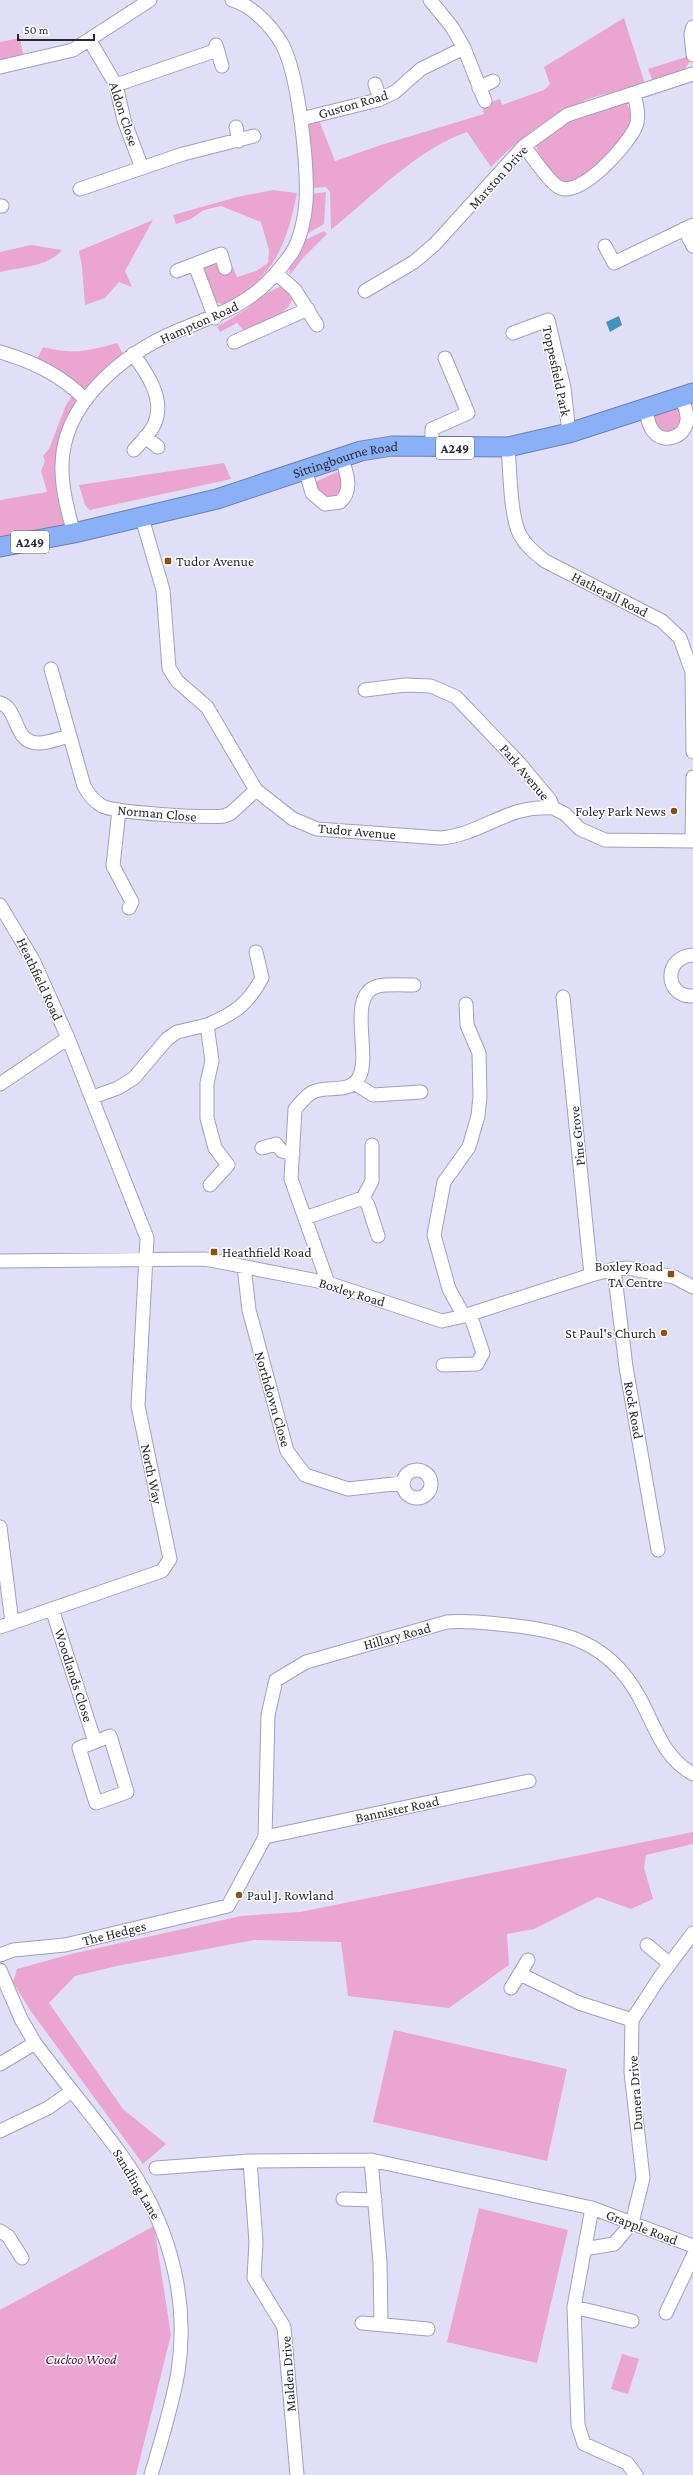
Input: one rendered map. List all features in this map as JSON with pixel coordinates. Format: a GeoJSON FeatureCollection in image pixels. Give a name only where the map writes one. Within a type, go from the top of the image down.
{"type":"FeatureCollection","features":[{"type":"Feature","properties":{"kind":"highway","name":"Sittingbourne Road"},"geometry":{"type":"LineString","coordinates":[[0,547],[74,534],[218,499],[341,456],[392,446],[508,447],[569,433],[687,395]]}},
{"type":"Feature","properties":{"kind":"street"},"geometry":{"type":"LineString","coordinates":[[0,67],[74,50],[90,41],[122,16],[150,0]]}},
{"type":"Feature","properties":{"kind":"street"},"geometry":{"type":"LineString","coordinates":[[430,0],[452,27],[464,48],[479,88],[486,100]]}},
{"type":"Feature","properties":{"kind":"street","name":"Hampton Road"},"geometry":{"type":"LineString","coordinates":[[74,534],[64,492],[63,456],[69,431],[86,400],[106,377],[132,354],[177,331],[215,318],[239,306],[276,273],[297,243],[306,203],[301,119],[293,75],[283,45],[271,28],[238,1]]}},
{"type":"Feature","properties":{"kind":"street"},"geometry":{"type":"LineString","coordinates":[[693,27],[691,34],[693,55]]}},
{"type":"Feature","properties":{"kind":"street","name":"Aldon Close"},"geometry":{"type":"LineString","coordinates":[[90,41],[116,85],[124,120],[142,168]]}},
{"type":"Feature","properties":{"kind":"street"},"geometry":{"type":"LineString","coordinates":[[116,85],[216,47],[222,66]]}},
{"type":"Feature","properties":{"kind":"street","name":"Guston Road"},"geometry":{"type":"LineString","coordinates":[[301,119],[380,99],[396,92],[421,69],[464,48]]}},
{"type":"Feature","properties":{"kind":"street","name":"Marston Drive"},"geometry":{"type":"LineString","coordinates":[[365,292],[387,285],[435,244],[524,146],[567,115],[693,74]]}},
{"type":"Feature","properties":{"kind":"street"},"geometry":{"type":"LineString","coordinates":[[479,88],[493,81]]}},
{"type":"Feature","properties":{"kind":"street"},"geometry":{"type":"LineString","coordinates":[[375,84],[380,99]]}},
{"type":"Feature","properties":{"kind":"street"},"geometry":{"type":"LineString","coordinates":[[524,146],[557,186],[566,189],[584,183],[623,149],[630,138],[637,124],[638,111],[634,93]]}},
{"type":"Feature","properties":{"kind":"street"},"geometry":{"type":"LineString","coordinates":[[236,127],[239,140]]}},
{"type":"Feature","properties":{"kind":"street"},"geometry":{"type":"LineString","coordinates":[[80,189],[183,154],[254,136]]}},
{"type":"Feature","properties":{"kind":"street"},"geometry":{"type":"LineString","coordinates":[[605,246],[614,263],[689,227],[693,246]]}},
{"type":"Feature","properties":{"kind":"street"},"geometry":{"type":"LineString","coordinates":[[177,271],[221,254],[225,268]]}},
{"type":"Feature","properties":{"kind":"street"},"geometry":{"type":"LineString","coordinates":[[195,265],[215,318]]}},
{"type":"Feature","properties":{"kind":"street"},"geometry":{"type":"LineString","coordinates":[[276,273],[295,290],[317,325]]}},
{"type":"Feature","properties":{"kind":"street"},"geometry":{"type":"LineString","coordinates":[[238,338],[308,309]]}},
{"type":"Feature","properties":{"kind":"street","name":"Toppesfield Park"},"geometry":{"type":"LineString","coordinates":[[513,333],[548,320],[564,388],[569,433]]}},
{"type":"Feature","properties":{"kind":"street"},"geometry":{"type":"LineString","coordinates":[[0,352],[35,363],[69,383],[86,400]]}},
{"type":"Feature","properties":{"kind":"street"},"geometry":{"type":"LineString","coordinates":[[132,354],[151,382],[156,398],[156,419],[145,437],[134,450]]}},
{"type":"Feature","properties":{"kind":"street"},"geometry":{"type":"LineString","coordinates":[[432,447],[432,429],[468,413],[445,358]]}},
{"type":"Feature","properties":{"kind":"street"},"geometry":{"type":"LineString","coordinates":[[645,408],[653,432],[663,438],[676,436],[686,426],[687,395]]}},
{"type":"Feature","properties":{"kind":"street"},"geometry":{"type":"LineString","coordinates":[[145,437],[158,448]]}},
{"type":"Feature","properties":{"kind":"street","name":"Hatherall Road"},"geometry":{"type":"LineString","coordinates":[[508,447],[514,512],[519,534],[531,550],[545,561],[662,621],[680,638],[692,672],[693,752]]}},
{"type":"Feature","properties":{"kind":"street"},"geometry":{"type":"LineString","coordinates":[[305,469],[316,498],[325,504],[340,502],[348,491],[348,483],[341,456]]}},
{"type":"Feature","properties":{"kind":"street","name":"Tudor Avenue"},"geometry":{"type":"LineString","coordinates":[[142,518],[163,590],[169,668],[177,681],[207,707],[256,790],[293,819],[317,829],[441,838],[457,836],[508,813],[538,806],[553,808]]}},
{"type":"Feature","properties":{"kind":"street","name":"Norman Close"},"geometry":{"type":"LineString","coordinates":[[51,669],[87,792],[101,806],[119,810],[224,816],[231,813],[256,790]]}},
{"type":"Feature","properties":{"kind":"street","name":"Park Avenue"},"geometry":{"type":"LineString","coordinates":[[365,690],[405,685],[431,686],[456,697],[520,764],[550,800],[553,808],[565,814],[580,829],[605,840],[693,841]]}},
{"type":"Feature","properties":{"kind":"street"},"geometry":{"type":"LineString","coordinates":[[0,703],[7,706],[20,732],[28,740],[38,743],[70,736]]}},
{"type":"Feature","properties":{"kind":"street"},"geometry":{"type":"LineString","coordinates":[[693,777],[693,841]]}},
{"type":"Feature","properties":{"kind":"street"},"geometry":{"type":"LineString","coordinates":[[119,810],[113,866],[132,902],[129,908]]}},
{"type":"Feature","properties":{"kind":"street","name":"Heathfield Road"},"geometry":{"type":"LineString","coordinates":[[0,905],[34,960],[93,1098],[142,1222],[147,1238],[147,1259]]}},
{"type":"Feature","properties":{"kind":"street"},"geometry":{"type":"LineString","coordinates":[[93,1098],[118,1088],[134,1078],[167,1039],[177,1032],[207,1025],[230,1016],[254,992],[262,978],[256,952]]}},
{"type":"Feature","properties":{"kind":"street"},"geometry":{"type":"LineString","coordinates":[[693,955],[680,958],[675,963],[671,976],[676,989],[681,994],[693,996]]}},
{"type":"Feature","properties":{"kind":"street"},"geometry":{"type":"LineString","coordinates":[[328,1284],[291,1179],[295,1109],[312,1092],[346,1088],[358,1080],[363,1070],[361,1002],[368,991],[377,986],[414,985]]}},
{"type":"Feature","properties":{"kind":"street","name":"Pine Grove"},"geometry":{"type":"LineString","coordinates":[[563,997],[591,1275]]}},
{"type":"Feature","properties":{"kind":"street"},"geometry":{"type":"LineString","coordinates":[[444,1364],[477,1364],[483,1353],[467,1315],[449,1289],[434,1235],[444,1182],[469,1147],[478,1116],[480,1096],[479,1053],[467,1025],[466,1004]]}},
{"type":"Feature","properties":{"kind":"street"},"geometry":{"type":"LineString","coordinates":[[207,1025],[212,1061],[207,1083],[207,1118],[215,1148],[228,1166],[210,1185]]}},
{"type":"Feature","properties":{"kind":"street"},"geometry":{"type":"LineString","coordinates":[[0,1084],[68,1038]]}},
{"type":"Feature","properties":{"kind":"street"},"geometry":{"type":"LineString","coordinates":[[354,1083],[373,1096],[420,1092]]}},
{"type":"Feature","properties":{"kind":"street"},"geometry":{"type":"LineString","coordinates":[[262,1148],[276,1144],[282,1151],[293,1154]]}},
{"type":"Feature","properties":{"kind":"street"},"geometry":{"type":"LineString","coordinates":[[305,1218],[363,1198],[372,1181],[372,1145]]}},
{"type":"Feature","properties":{"kind":"street"},"geometry":{"type":"LineString","coordinates":[[363,1198],[368,1205],[378,1236]]}},
{"type":"Feature","properties":{"kind":"street","name":"Boxley Road"},"geometry":{"type":"LineString","coordinates":[[0,1261],[56,1262],[147,1259],[205,1260],[328,1284],[442,1320],[467,1315],[614,1269],[628,1268],[674,1277],[693,1287]]}},
{"type":"Feature","properties":{"kind":"street","name":"North Way"},"geometry":{"type":"LineString","coordinates":[[6,1625],[162,1571],[170,1559],[138,1406],[147,1259]]}},
{"type":"Feature","properties":{"kind":"street","name":"Northdown Close"},"geometry":{"type":"LineString","coordinates":[[244,1267],[249,1310],[287,1451],[305,1475],[348,1489],[403,1483]]}},
{"type":"Feature","properties":{"kind":"street","name":"Rock Road"},"geometry":{"type":"LineString","coordinates":[[614,1269],[626,1367],[658,1550]]}},
{"type":"Feature","properties":{"kind":"street"},"geometry":{"type":"LineString","coordinates":[[0,1527],[6,1625]]}},
{"type":"Feature","properties":{"kind":"street","name":"Woodlands Close"},"geometry":{"type":"LineString","coordinates":[[52,1609],[95,1742]]}},
{"type":"Feature","properties":{"kind":"street","name":"Hillary Road"},"geometry":{"type":"LineString","coordinates":[[228,1906],[265,1837],[268,1715],[276,1680],[306,1662],[447,1622],[467,1620],[551,1631],[569,1636],[595,1647],[622,1669],[639,1696],[665,1747],[676,1760],[693,1774]]}},
{"type":"Feature","properties":{"kind":"street","name":"Woodlands Close"},"geometry":{"type":"LineString","coordinates":[[110,1736],[126,1792],[96,1803],[79,1748],[95,1742],[110,1736]]}},
{"type":"Feature","properties":{"kind":"street","name":"Bannister Road"},"geometry":{"type":"LineString","coordinates":[[265,1837],[529,1781]]}},
{"type":"Feature","properties":{"kind":"street","name":"The Hedges"},"geometry":{"type":"LineString","coordinates":[[0,1955],[13,1950],[65,1945],[228,1906]]}},
{"type":"Feature","properties":{"kind":"street"},"geometry":{"type":"LineString","coordinates":[[520,1974],[579,2003],[632,2020],[693,1933]]}},
{"type":"Feature","properties":{"kind":"street"},"geometry":{"type":"LineString","coordinates":[[647,1945],[670,1964]]}},
{"type":"Feature","properties":{"kind":"street"},"geometry":{"type":"LineString","coordinates":[[511,1988],[528,1960]]}},
{"type":"Feature","properties":{"kind":"street","name":"Sandling Lane"},"geometry":{"type":"LineString","coordinates":[[0,1970],[21,2019],[35,2043],[136,2176],[160,2220],[171,2253],[180,2308],[178,2373],[169,2412],[151,2475]]}},
{"type":"Feature","properties":{"kind":"street","name":"Dunera Drive"},"geometry":{"type":"LineString","coordinates":[[632,2020],[630,2072],[643,2178],[632,2223]]}},
{"type":"Feature","properties":{"kind":"street"},"geometry":{"type":"LineString","coordinates":[[0,2064],[35,2043]]}},
{"type":"Feature","properties":{"kind":"street"},"geometry":{"type":"LineString","coordinates":[[0,2131],[48,2108],[72,2091]]}},
{"type":"Feature","properties":{"kind":"street"},"geometry":{"type":"LineString","coordinates":[[371,2160],[380,2262],[380,2323]]}},
{"type":"Feature","properties":{"kind":"street","name":"Grapple Road"},"geometry":{"type":"LineString","coordinates":[[156,2168],[250,2161],[371,2160],[592,2208],[693,2246]]}},
{"type":"Feature","properties":{"kind":"street","name":"Malden Drive"},"geometry":{"type":"LineString","coordinates":[[250,2161],[256,2242],[254,2278],[284,2327],[296,2475]]}},
{"type":"Feature","properties":{"kind":"street"},"geometry":{"type":"LineString","coordinates":[[343,2199],[375,2200]]}},
{"type":"Feature","properties":{"kind":"street"},"geometry":{"type":"LineString","coordinates":[[592,2208],[574,2307],[578,2425],[584,2444],[627,2463],[636,2475]]}},
{"type":"Feature","properties":{"kind":"street"},"geometry":{"type":"LineString","coordinates":[[584,2249],[614,2244],[632,2223]]}},
{"type":"Feature","properties":{"kind":"street"},"geometry":{"type":"LineString","coordinates":[[0,2231],[11,2241],[22,2258]]}},
{"type":"Feature","properties":{"kind":"street"},"geometry":{"type":"LineString","coordinates":[[666,2313],[693,2256]]}},
{"type":"Feature","properties":{"kind":"street"},"geometry":{"type":"LineString","coordinates":[[574,2307],[632,2321]]}},
{"type":"Feature","properties":{"kind":"street"},"geometry":{"type":"LineString","coordinates":[[362,2323],[380,2323],[428,2329]]}},
{"type":"Feature","properties":{"kind":"green space"},"geometry":{"type":"Polygon","coordinates":[[[624,18],[645,84],[586,100],[560,113],[523,138],[491,167],[467,132],[449,139],[413,162],[396,175],[331,230],[330,192],[326,187],[311,188],[307,123],[319,120],[335,161],[381,145],[484,114],[482,105],[500,99],[502,105],[544,90],[550,84],[544,67],[624,18]]]}},
{"type":"Feature","properties":{"kind":"green space"},"geometry":{"type":"Polygon","coordinates":[[[20,38],[23,55],[0,63],[0,42],[20,38]]]}},
{"type":"Feature","properties":{"kind":"green space"},"geometry":{"type":"Polygon","coordinates":[[[689,56],[690,61],[683,72],[653,82],[648,69],[689,56]]]}},
{"type":"Feature","properties":{"kind":"green space"},"geometry":{"type":"Polygon","coordinates":[[[626,102],[637,124],[623,149],[566,189],[540,158],[536,145],[570,120],[626,102]]]}},
{"type":"Feature","properties":{"kind":"green space"},"geometry":{"type":"Polygon","coordinates":[[[273,190],[297,193],[293,212],[282,245],[267,271],[256,283],[226,305],[215,302],[202,267],[212,262],[217,263],[223,271],[233,267],[237,277],[256,271],[268,263],[269,250],[261,222],[221,206],[204,210],[191,219],[176,224],[173,215],[237,197],[273,190]]]}},
{"type":"Feature","properties":{"kind":"green space"},"geometry":{"type":"Polygon","coordinates":[[[326,192],[324,224],[300,238],[311,194],[326,192]]]}},
{"type":"Feature","properties":{"kind":"green space"},"geometry":{"type":"Polygon","coordinates":[[[153,220],[125,271],[132,287],[119,282],[105,298],[85,305],[82,267],[79,251],[153,220]]]}},
{"type":"Feature","properties":{"kind":"green space"},"geometry":{"type":"Polygon","coordinates":[[[324,231],[327,234],[303,258],[290,275],[289,265],[301,242],[324,231]]]}},
{"type":"Feature","properties":{"kind":"green space"},"geometry":{"type":"Polygon","coordinates":[[[31,245],[62,250],[56,256],[42,263],[0,272],[0,252],[31,245]]]}},
{"type":"Feature","properties":{"kind":"green space"},"geometry":{"type":"Polygon","coordinates":[[[283,285],[292,299],[290,305],[280,315],[245,332],[237,323],[220,332],[217,327],[248,308],[265,294],[283,285]]]}},
{"type":"Feature","properties":{"kind":"green space"},"geometry":{"type":"Polygon","coordinates":[[[117,343],[126,359],[107,377],[65,442],[74,533],[0,547],[0,500],[47,492],[41,471],[45,461],[43,456],[49,449],[66,405],[76,390],[35,363],[43,347],[63,351],[80,351],[117,343]]]}},
{"type":"Feature","properties":{"kind":"green space"},"geometry":{"type":"Polygon","coordinates":[[[675,404],[682,412],[683,424],[667,435],[654,425],[653,412],[675,404]]]}},
{"type":"Feature","properties":{"kind":"green space"},"geometry":{"type":"Polygon","coordinates":[[[224,463],[231,479],[90,510],[85,505],[79,485],[224,463]]]}},
{"type":"Feature","properties":{"kind":"green space"},"geometry":{"type":"Polygon","coordinates":[[[337,472],[340,473],[345,486],[337,499],[319,496],[315,482],[337,472]]]}},
{"type":"Feature","properties":{"kind":"green space"},"geometry":{"type":"Polygon","coordinates":[[[693,1832],[693,1844],[646,1855],[644,1868],[653,1899],[631,1909],[598,1897],[534,1929],[507,1934],[509,1965],[449,2008],[348,1996],[341,1942],[254,1940],[117,1966],[75,1976],[49,2003],[123,2109],[166,2144],[143,2164],[30,2010],[13,1982],[17,1969],[71,1954],[241,1916],[300,1912],[693,1832]]]}},
{"type":"Feature","properties":{"kind":"green space"},"geometry":{"type":"Polygon","coordinates":[[[394,2030],[567,2069],[547,2161],[373,2122],[394,2030]]]}},
{"type":"Feature","properties":{"kind":"green space"},"geometry":{"type":"Polygon","coordinates":[[[479,2208],[568,2230],[537,2363],[447,2342],[479,2208]]]}},
{"type":"Feature","properties":{"kind":"green space","name":"Cuckoo Wood"},"geometry":{"type":"Polygon","coordinates":[[[154,2226],[171,2335],[136,2475],[0,2475],[0,2310],[154,2226]]]}},
{"type":"Feature","properties":{"kind":"green space"},"geometry":{"type":"Polygon","coordinates":[[[622,2354],[639,2359],[628,2394],[611,2389],[622,2354]]]}},
{"type":"Feature","properties":{"kind":"water"},"geometry":{"type":"Polygon","coordinates":[[[619,316],[622,325],[610,332],[606,322],[619,316]]]}},
{"type":"Feature","properties":{"kind":"place","name":"Tudor Avenue"},"geometry":{"type":"Point","coordinates":[168,561]}},
{"type":"Feature","properties":{"kind":"place","name":"Foley Park News"},"geometry":{"type":"Point","coordinates":[674,811]}},
{"type":"Feature","properties":{"kind":"place","name":"Heathfield Road"},"geometry":{"type":"Point","coordinates":[214,1252]}},
{"type":"Feature","properties":{"kind":"place","name":"Boxley Road TA Centre"},"geometry":{"type":"Point","coordinates":[671,1274]}},
{"type":"Feature","properties":{"kind":"place","name":"St Paul's Church"},"geometry":{"type":"Point","coordinates":[664,1333]}},
{"type":"Feature","properties":{"kind":"place","name":"Paul J. Rowland"},"geometry":{"type":"Point","coordinates":[239,1895]}}]}
